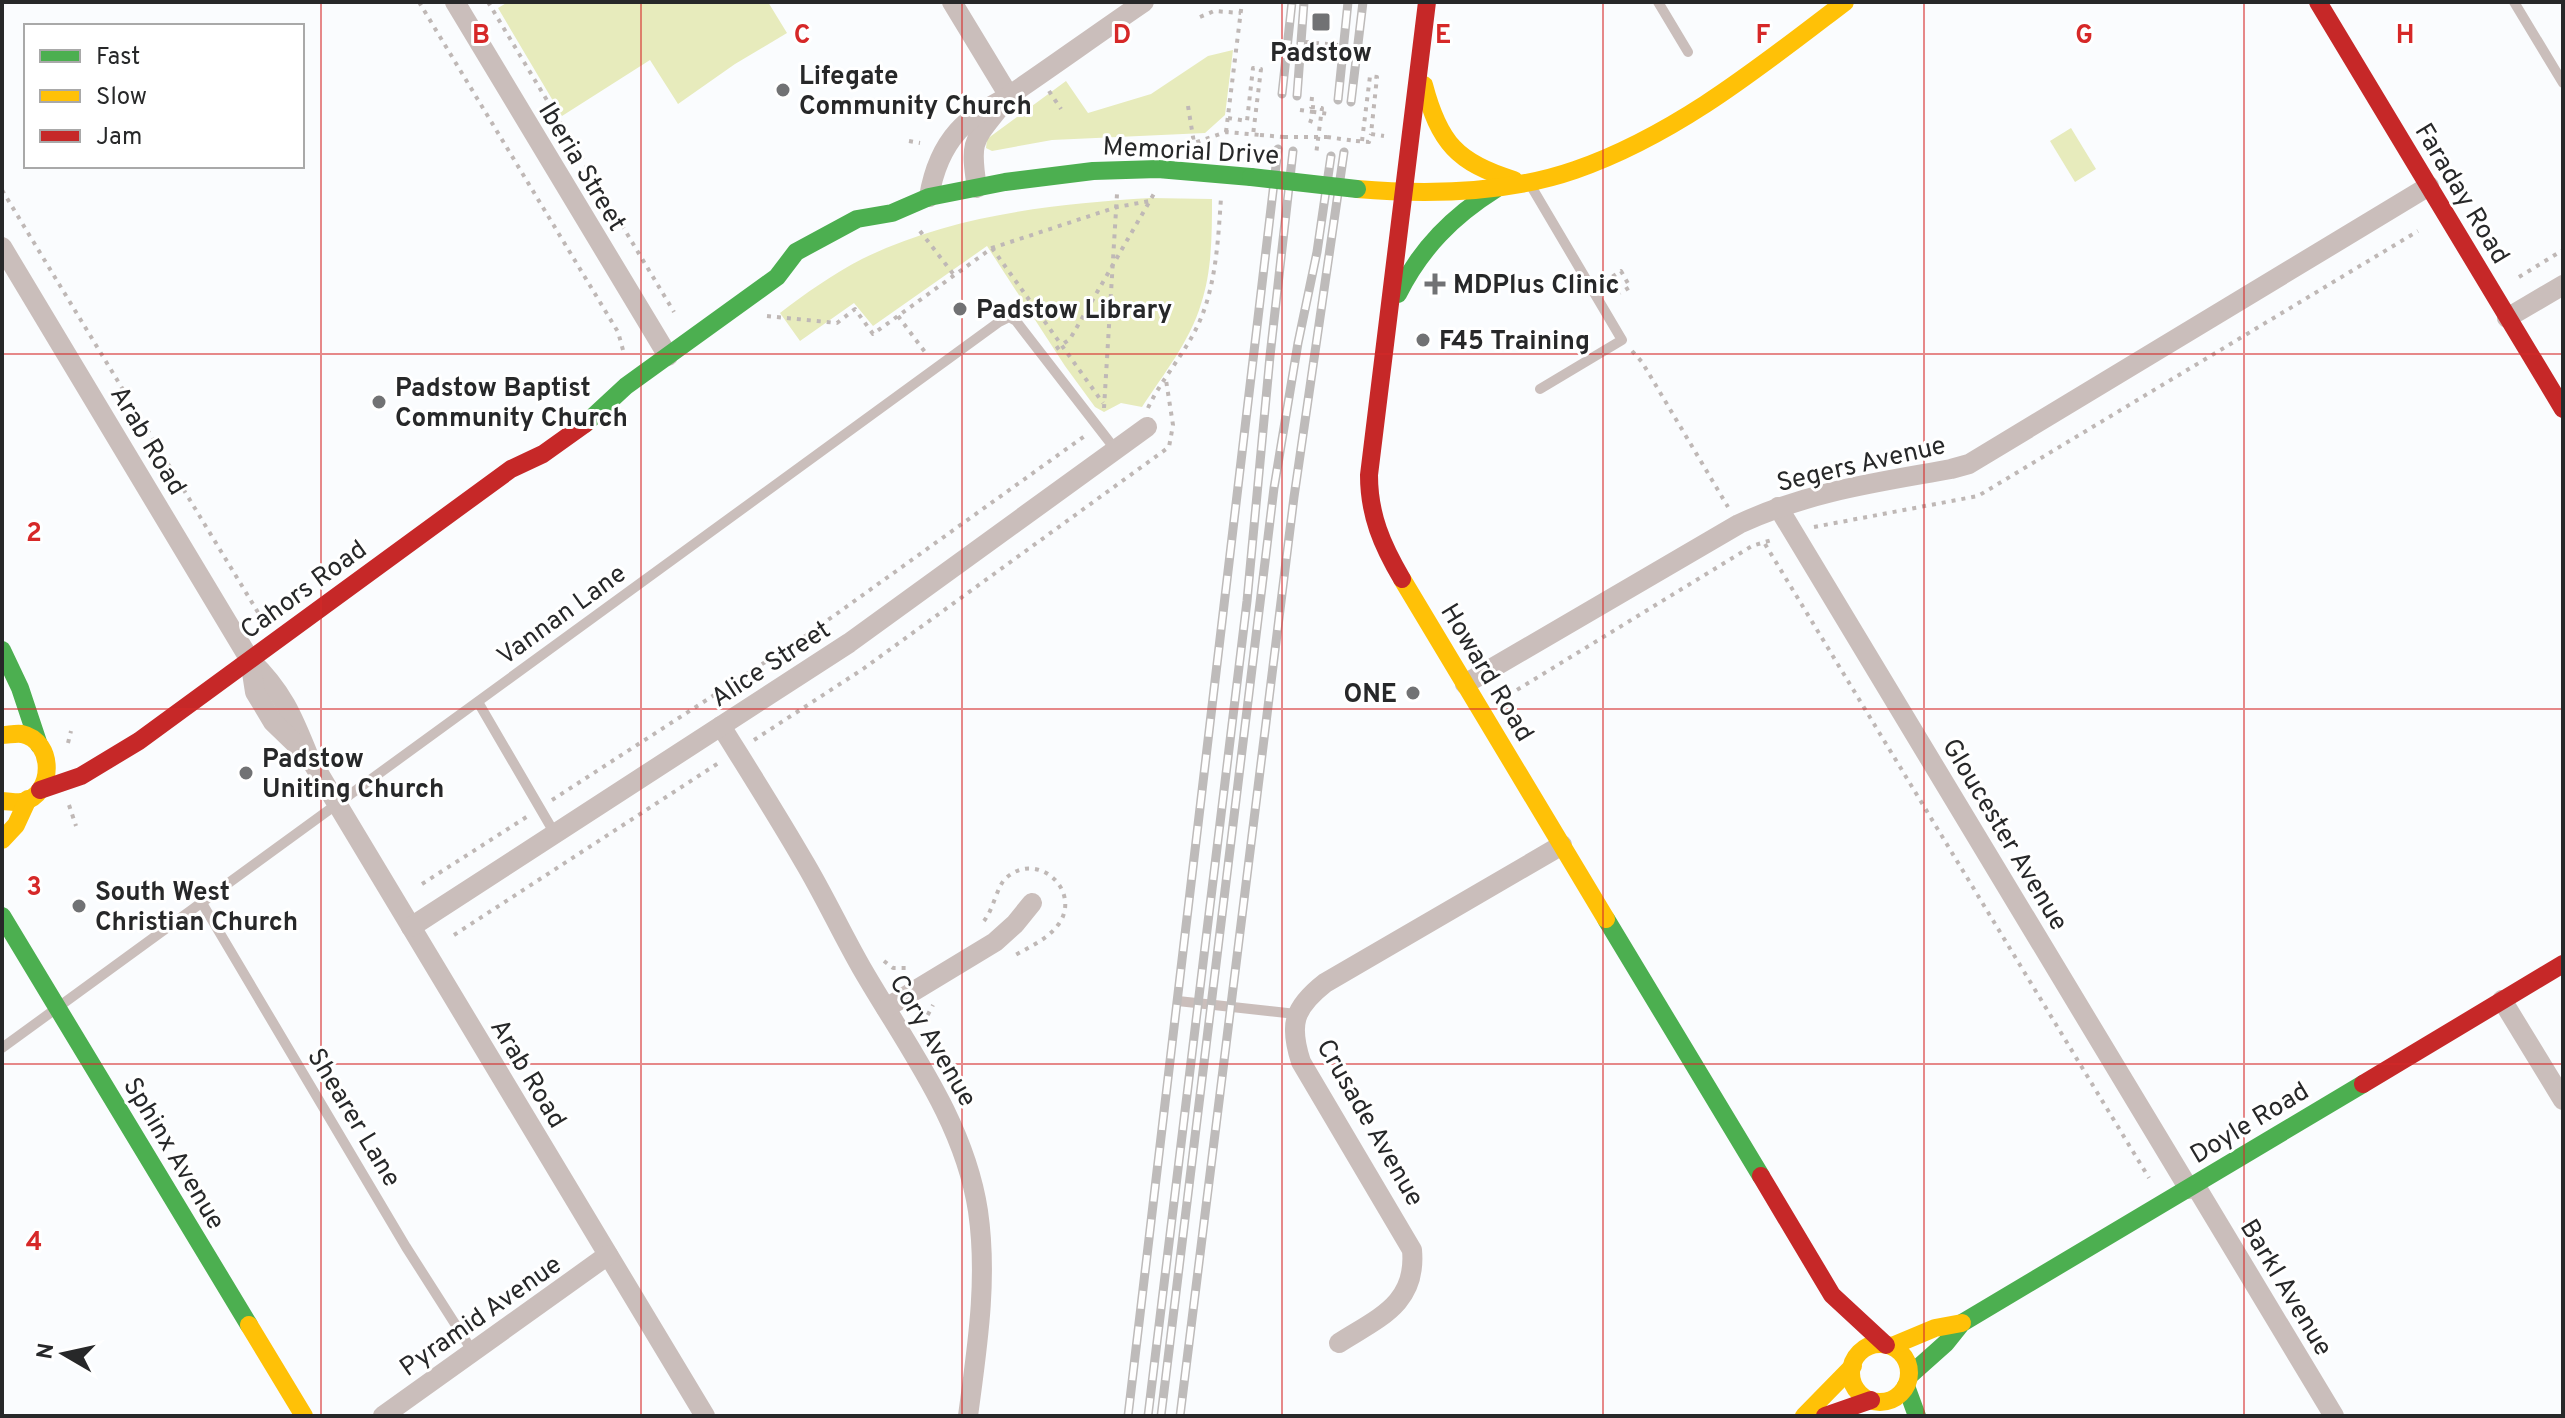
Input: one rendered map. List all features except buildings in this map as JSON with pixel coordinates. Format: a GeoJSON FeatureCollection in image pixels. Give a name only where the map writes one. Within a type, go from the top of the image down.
{"type":"FeatureCollection","features":[{"type":"Feature","properties":{"kind":"street","name":"Iberia Street"},"geometry":{"type":"LineString","coordinates":[[455,2],[668,356]]}},
{"type":"Feature","properties":{"kind":"street"},"geometry":{"type":"LineString","coordinates":[[952,2],[1009,96]]}},
{"type":"Feature","properties":{"kind":"street"},"geometry":{"type":"LineString","coordinates":[[929,197],[936,166],[949,141],[979,112],[1009,96],[1144,2]]}},
{"type":"Feature","properties":{"kind":"street","name":"Howard Road"},"geometry":{"type":"LineString","coordinates":[[1427,2],[1369,475],[1370,510],[1381,544],[1832,1295],[1850,1351]]}},
{"type":"Feature","properties":{"kind":"street"},"geometry":{"type":"LineString","coordinates":[[1389,312],[1408,272],[1425,246],[1466,209],[1517,182],[1576,169],[1637,142],[1714,97],[1845,2]]}},
{"type":"Feature","properties":{"kind":"street","name":"Faraday Road"},"geometry":{"type":"LineString","coordinates":[[2318,2],[2563,409]]}},
{"type":"Feature","properties":{"kind":"street"},"geometry":{"type":"LineString","coordinates":[[1420,64],[1433,119],[1447,145],[1474,166],[1517,182]]}},
{"type":"Feature","properties":{"kind":"street"},"geometry":{"type":"LineString","coordinates":[[977,188],[972,155],[975,139],[1009,96]]}},
{"type":"Feature","properties":{"kind":"street","name":"Memorial Drive"},"geometry":{"type":"LineString","coordinates":[[929,197],[1093,171],[1129,169],[1433,194],[1517,182]]}},
{"type":"Feature","properties":{"kind":"street","name":"Segers Avenue"},"geometry":{"type":"LineString","coordinates":[[1465,684],[1739,524],[1778,507],[1829,491],[1969,464],[2429,186]]}},
{"type":"Feature","properties":{"kind":"street","name":"Cahors Road"},"geometry":{"type":"LineString","coordinates":[[2,801],[13,803],[81,776],[125,750],[511,469],[529,447],[600,395],[626,386],[777,277],[796,252],[857,219],[892,213],[929,197]]}},
{"type":"Feature","properties":{"kind":"street","name":"Arab Road"},"geometry":{"type":"LineString","coordinates":[[2,247],[250,660],[272,681],[291,711],[309,757],[705,1416]]}},
{"type":"Feature","properties":{"kind":"street"},"geometry":{"type":"LineString","coordinates":[[2507,318],[2563,285]]}},
{"type":"Feature","properties":{"kind":"street","name":"Alice Street"},"geometry":{"type":"LineString","coordinates":[[411,927],[849,643],[1147,427]]}},
{"type":"Feature","properties":{"kind":"street","name":"Gloucester Avenue"},"geometry":{"type":"LineString","coordinates":[[1778,507],[2192,1187]]}},
{"type":"Feature","properties":{"kind":"street"},"geometry":{"type":"LineString","coordinates":[[3,651],[5,723]]}},
{"type":"Feature","properties":{"kind":"street"},"geometry":{"type":"LineString","coordinates":[[2,840],[16,825],[48,772],[30,713],[3,651]]}},
{"type":"Feature","properties":{"kind":"street","name":"Cahors Road"},"geometry":{"type":"LineString","coordinates":[[5,723],[41,747],[72,752],[125,750]]}},
{"type":"Feature","properties":{"kind":"street","name":"Cory Avenue"},"geometry":{"type":"LineString","coordinates":[[721,726],[804,861],[935,1090],[968,1166],[978,1209],[983,1287],[968,1416]]}},
{"type":"Feature","properties":{"kind":"street","name":"Crusade Avenue"},"geometry":{"type":"LineString","coordinates":[[1339,1343],[1391,1310],[1406,1292],[1414,1269],[1412,1250],[1301,1062],[1294,1038],[1296,1014],[1311,994],[1325,983],[1562,845]]}},
{"type":"Feature","properties":{"kind":"street"},"geometry":{"type":"LineString","coordinates":[[886,1008],[995,942],[1032,903]]}},
{"type":"Feature","properties":{"kind":"street","name":"Sphinx Avenue"},"geometry":{"type":"LineString","coordinates":[[2,916],[304,1416]]}},
{"type":"Feature","properties":{"kind":"street","name":"Doyle Road"},"geometry":{"type":"LineString","coordinates":[[1889,1346],[1935,1328],[1962,1323],[2563,964]]}},
{"type":"Feature","properties":{"kind":"street"},"geometry":{"type":"LineString","coordinates":[[2502,1000],[2563,1100]]}},
{"type":"Feature","properties":{"kind":"street","name":"Barkl Avenue"},"geometry":{"type":"LineString","coordinates":[[2192,1187],[2334,1416]]}},
{"type":"Feature","properties":{"kind":"street","name":"Pyramid Avenue"},"geometry":{"type":"LineString","coordinates":[[383,1416],[608,1255]]}},
{"type":"Feature","properties":{"kind":"street","name":"Howard Road"},"geometry":{"type":"LineString","coordinates":[[1832,1295],[1889,1346]]}},
{"type":"Feature","properties":{"kind":"street","name":"Doyle Road"},"geometry":{"type":"LineString","coordinates":[[1908,1381],[1962,1323]]}},
{"type":"Feature","properties":{"kind":"street"},"geometry":{"type":"LineString","coordinates":[[1804,1416],[1850,1351],[1889,1346],[1904,1356],[1917,1416]]}},
{"type":"Feature","properties":{"kind":"street"},"geometry":{"type":"LineString","coordinates":[[1850,1351],[1855,1387],[1891,1416]]}},
{"type":"Feature","properties":{"kind":"street"},"geometry":{"type":"LineString","coordinates":[[1825,1416],[1874,1401],[1894,1399],[1908,1381]]}},
{"type":"Feature","properties":{"kind":"lane"},"geometry":{"type":"LineString","coordinates":[[1658,2],[1688,52]]}},
{"type":"Feature","properties":{"kind":"lane"},"geometry":{"type":"LineString","coordinates":[[2514,2],[2563,83]]}},
{"type":"Feature","properties":{"kind":"lane"},"geometry":{"type":"LineString","coordinates":[[1517,182],[1591,289],[1622,340],[1540,389]]}},
{"type":"Feature","properties":{"kind":"lane","name":"Vannan Lane"},"geometry":{"type":"LineString","coordinates":[[2,1048],[999,322],[1009,317],[1016,321],[1115,449]]}},
{"type":"Feature","properties":{"kind":"lane"},"geometry":{"type":"LineString","coordinates":[[478,702],[555,834]]}},
{"type":"Feature","properties":{"kind":"lane","name":"Shearer Lane"},"geometry":{"type":"LineString","coordinates":[[202,903],[406,1247],[473,1352]]}},
{"type":"Feature","properties":{"kind":"lane"},"geometry":{"type":"LineString","coordinates":[[1178,1001],[1296,1014]]}},
{"type":"Feature","properties":{"kind":"path"},"geometry":{"type":"LineString","coordinates":[[419,2],[618,332],[623,350]]}},
{"type":"Feature","properties":{"kind":"path"},"geometry":{"type":"LineString","coordinates":[[488,2],[674,312]]}},
{"type":"Feature","properties":{"kind":"path"},"geometry":{"type":"LineString","coordinates":[[1226,132],[1242,2]]}},
{"type":"Feature","properties":{"kind":"path"},"geometry":{"type":"LineString","coordinates":[[1200,17],[1214,11],[1241,13]]}},
{"type":"Feature","properties":{"kind":"path"},"geometry":{"type":"LineString","coordinates":[[1305,42],[1338,45]]}},
{"type":"Feature","properties":{"kind":"path"},"geometry":{"type":"LineString","coordinates":[[1228,118],[1247,121],[1253,68],[1261,69],[1253,135]]}},
{"type":"Feature","properties":{"kind":"path"},"geometry":{"type":"LineString","coordinates":[[1188,106],[1194,143],[1226,132],[1284,137],[1318,135],[1327,137],[1359,141],[1369,142],[1377,77],[1370,76],[1359,141]]}},
{"type":"Feature","properties":{"kind":"path"},"geometry":{"type":"LineString","coordinates":[[1312,97],[1313,110]]}},
{"type":"Feature","properties":{"kind":"path"},"geometry":{"type":"LineString","coordinates":[[1300,110],[1322,108],[1316,155]]}},
{"type":"Feature","properties":{"kind":"path"},"geometry":{"type":"LineString","coordinates":[[1313,110],[1329,114]]}},
{"type":"Feature","properties":{"kind":"path"},"geometry":{"type":"LineString","coordinates":[[1371,134],[1384,136]]}},
{"type":"Feature","properties":{"kind":"path"},"geometry":{"type":"LineString","coordinates":[[909,141],[920,143]]}},
{"type":"Feature","properties":{"kind":"path"},"geometry":{"type":"LineString","coordinates":[[1044,357],[1070,339],[1158,188]]}},
{"type":"Feature","properties":{"kind":"path"},"geometry":{"type":"LineString","coordinates":[[2,190],[259,614]]}},
{"type":"Feature","properties":{"kind":"path"},"geometry":{"type":"LineString","coordinates":[[422,884],[815,630],[1089,433],[1104,412],[1117,193]]}},
{"type":"Feature","properties":{"kind":"path"},"geometry":{"type":"LineString","coordinates":[[1147,427],[1150,403],[1187,345],[1206,306],[1217,253],[1221,195]]}},
{"type":"Feature","properties":{"kind":"path"},"geometry":{"type":"LineString","coordinates":[[767,316],[837,323],[855,309],[873,334],[992,248],[1117,207],[1150,201]]}},
{"type":"Feature","properties":{"kind":"path"},"geometry":{"type":"LineString","coordinates":[[920,231],[954,275]]}},
{"type":"Feature","properties":{"kind":"path"},"geometry":{"type":"LineString","coordinates":[[992,248],[1104,405]]}},
{"type":"Feature","properties":{"kind":"path"},"geometry":{"type":"LineString","coordinates":[[2519,277],[2563,250]]}},
{"type":"Feature","properties":{"kind":"path"},"geometry":{"type":"LineString","coordinates":[[1591,289],[1621,271],[1630,287],[1620,293]]}},
{"type":"Feature","properties":{"kind":"path"},"geometry":{"type":"LineString","coordinates":[[898,316],[936,367]]}},
{"type":"Feature","properties":{"kind":"path"},"geometry":{"type":"LineString","coordinates":[[1622,340],[1642,362],[1721,496]]}},
{"type":"Feature","properties":{"kind":"path"},"geometry":{"type":"LineString","coordinates":[[1764,543],[2149,1178]]}},
{"type":"Feature","properties":{"kind":"path"},"geometry":{"type":"LineString","coordinates":[[71,731],[72,752]]}},
{"type":"Feature","properties":{"kind":"path"},"geometry":{"type":"LineString","coordinates":[[65,793],[76,826]]}},
{"type":"Feature","properties":{"kind":"path"},"geometry":{"type":"LineString","coordinates":[[978,928],[993,908],[1002,882],[1013,872],[1037,868],[1052,875],[1059,883],[1064,902],[1060,922],[1044,938],[1005,961]]}},
{"type":"Feature","properties":{"kind":"path"},"geometry":{"type":"LineString","coordinates":[[883,960],[887,965],[900,969],[914,966]]}},
{"type":"Feature","properties":{"kind":"path"},"geometry":{"type":"LineString","coordinates":[[928,1036],[925,1023],[927,1013],[940,1000]]}},
{"type":"Feature","properties":{"kind":"green space"},"geometry":{"type":"Polygon","coordinates":[[[508,2],[768,2],[787,33],[735,64],[678,104],[650,60],[562,116],[498,8],[508,2]]]}},
{"type":"Feature","properties":{"kind":"green space"},"geometry":{"type":"Polygon","coordinates":[[[1233,50],[1225,115],[1205,133],[1052,140],[992,151],[986,148],[987,139],[1066,81],[1088,113],[1151,94],[1208,56],[1233,50]]]}},
{"type":"Feature","properties":{"kind":"green space"},"geometry":{"type":"Polygon","coordinates":[[[2071,128],[2096,169],[2075,182],[2050,141],[2071,128]]]}},
{"type":"Feature","properties":{"kind":"green space"},"geometry":{"type":"Polygon","coordinates":[[[1150,198],[1212,199],[1211,239],[1205,291],[1196,318],[1142,407],[1121,403],[1104,412],[1095,407],[987,246],[873,326],[854,303],[800,341],[780,313],[862,259],[931,232],[1040,208],[1150,198]]]}},
{"type":"Feature","properties":{"kind":"railway"},"geometry":{"type":"LineString","coordinates":[[1282,94],[1292,2]]}},
{"type":"Feature","properties":{"kind":"railway"},"geometry":{"type":"LineString","coordinates":[[1297,96],[1304,2]]}},
{"type":"Feature","properties":{"kind":"railway"},"geometry":{"type":"LineString","coordinates":[[1338,100],[1348,2]]}},
{"type":"Feature","properties":{"kind":"railway"},"geometry":{"type":"LineString","coordinates":[[1351,102],[1363,2]]}},
{"type":"Feature","properties":{"kind":"railway"},"geometry":{"type":"LineString","coordinates":[[1128,1416],[1278,149]]}},
{"type":"Feature","properties":{"kind":"railway"},"geometry":{"type":"LineString","coordinates":[[1148,1416],[1247,601],[1293,151]]}},
{"type":"Feature","properties":{"kind":"railway"},"geometry":{"type":"LineString","coordinates":[[1180,1416],[1294,497],[1344,152]]}},
{"type":"Feature","properties":{"kind":"railway"},"geometry":{"type":"LineString","coordinates":[[1161,1416],[1274,488],[1317,252],[1331,156]]}},
{"type":"Feature","properties":{"kind":"traffic: fast"},"geometry":{"type":"LineString","coordinates":[[585,424],[626,386],[777,277],[796,252],[857,219],[892,213],[929,197],[1005,182],[1093,171],[1158,169],[1251,177]]}},
{"type":"Feature","properties":{"kind":"traffic: fast"},"geometry":{"type":"LineString","coordinates":[[1251,177],[1357,189]]}},
{"type":"Feature","properties":{"kind":"traffic: fast"},"geometry":{"type":"LineString","coordinates":[[1398,294],[1417,262],[1440,234],[1466,210],[1496,189]]}},
{"type":"Feature","properties":{"kind":"traffic: fast"},"geometry":{"type":"LineString","coordinates":[[2,650],[20,688],[39,745]]}},
{"type":"Feature","properties":{"kind":"traffic: fast"},"geometry":{"type":"LineString","coordinates":[[2,916],[249,1325]]}},
{"type":"Feature","properties":{"kind":"traffic: fast"},"geometry":{"type":"LineString","coordinates":[[1606,919],[1761,1176]]}},
{"type":"Feature","properties":{"kind":"traffic: fast"},"geometry":{"type":"LineString","coordinates":[[1909,1376],[1946,1343],[1962,1323],[2363,1084]]}},
{"type":"Feature","properties":{"kind":"traffic: fast"},"geometry":{"type":"LineString","coordinates":[[1906,1386],[1917,1416]]}},
{"type":"Feature","properties":{"kind":"traffic: slow"},"geometry":{"type":"LineString","coordinates":[[1357,189],[1467,191],[1522,184],[1575,170],[1648,138],[1683,118],[1749,74],[1845,2]]}},
{"type":"Feature","properties":{"kind":"traffic: slow"},"geometry":{"type":"LineString","coordinates":[[1424,85],[1436,122],[1453,148],[1478,166],[1514,180]]}},
{"type":"Feature","properties":{"kind":"traffic: slow"},"geometry":{"type":"LineString","coordinates":[[1402,579],[1606,919]]}},
{"type":"Feature","properties":{"kind":"traffic: slow"},"geometry":{"type":"LineString","coordinates":[[2,735],[22,734],[33,739],[41,747],[47,768],[41,789],[33,797],[22,802],[2,801]]}},
{"type":"Feature","properties":{"kind":"traffic: slow"},"geometry":{"type":"LineString","coordinates":[[2,840],[16,825],[28,799]]}},
{"type":"Feature","properties":{"kind":"traffic: slow"},"geometry":{"type":"LineString","coordinates":[[1892,1346],[1935,1328],[1962,1323]]}},
{"type":"Feature","properties":{"kind":"traffic: slow"},"geometry":{"type":"LineString","coordinates":[[249,1325],[304,1416]]}},
{"type":"Feature","properties":{"kind":"traffic: slow"},"geometry":{"type":"LineString","coordinates":[[1880,1344],[1891,1346],[1900,1353],[1907,1362],[1909,1373],[1907,1384],[1900,1393],[1891,1400],[1880,1402],[1869,1400],[1860,1393],[1853,1384],[1851,1373],[1853,1362],[1860,1353],[1869,1346],[1880,1344]]}},
{"type":"Feature","properties":{"kind":"traffic: slow"},"geometry":{"type":"LineString","coordinates":[[1804,1416],[1853,1366]]}},
{"type":"Feature","properties":{"kind":"traffic: jam"},"geometry":{"type":"LineString","coordinates":[[1402,579],[1378,529],[1371,503],[1369,475],[1427,2]]}},
{"type":"Feature","properties":{"kind":"traffic: jam"},"geometry":{"type":"LineString","coordinates":[[2318,2],[2563,409]]}},
{"type":"Feature","properties":{"kind":"traffic: jam"},"geometry":{"type":"LineString","coordinates":[[40,790],[81,776],[139,741],[511,469],[543,454],[585,424]]}},
{"type":"Feature","properties":{"kind":"traffic: jam"},"geometry":{"type":"LineString","coordinates":[[2363,1084],[2563,964]]}},
{"type":"Feature","properties":{"kind":"traffic: jam"},"geometry":{"type":"LineString","coordinates":[[1761,1176],[1832,1295],[1886,1345]]}},
{"type":"Feature","properties":{"kind":"traffic: jam"},"geometry":{"type":"LineString","coordinates":[[1825,1416],[1871,1400]]}},
{"type":"Feature","properties":{"kind":"place","name":"Padstow"},"geometry":{"type":"Point","coordinates":[1321,22]}},
{"type":"Feature","properties":{"kind":"place","name":"Lifegate Community Church"},"geometry":{"type":"Point","coordinates":[783,90]}},
{"type":"Feature","properties":{"kind":"place","name":"MDPlus Clinic"},"geometry":{"type":"Point","coordinates":[1435,284]}},
{"type":"Feature","properties":{"kind":"place","name":"Padstow Library"},"geometry":{"type":"Point","coordinates":[960,309]}},
{"type":"Feature","properties":{"kind":"place","name":"F45 Training"},"geometry":{"type":"Point","coordinates":[1423,340]}},
{"type":"Feature","properties":{"kind":"place","name":"Padstow Baptist Community Church"},"geometry":{"type":"Point","coordinates":[379,402]}},
{"type":"Feature","properties":{"kind":"place","name":"ONE"},"geometry":{"type":"Point","coordinates":[1413,693]}},
{"type":"Feature","properties":{"kind":"place","name":"Padstow Uniting Church"},"geometry":{"type":"Point","coordinates":[246,773]}},
{"type":"Feature","properties":{"kind":"place","name":"South West Christian Church"},"geometry":{"type":"Point","coordinates":[79,906]}}]}
